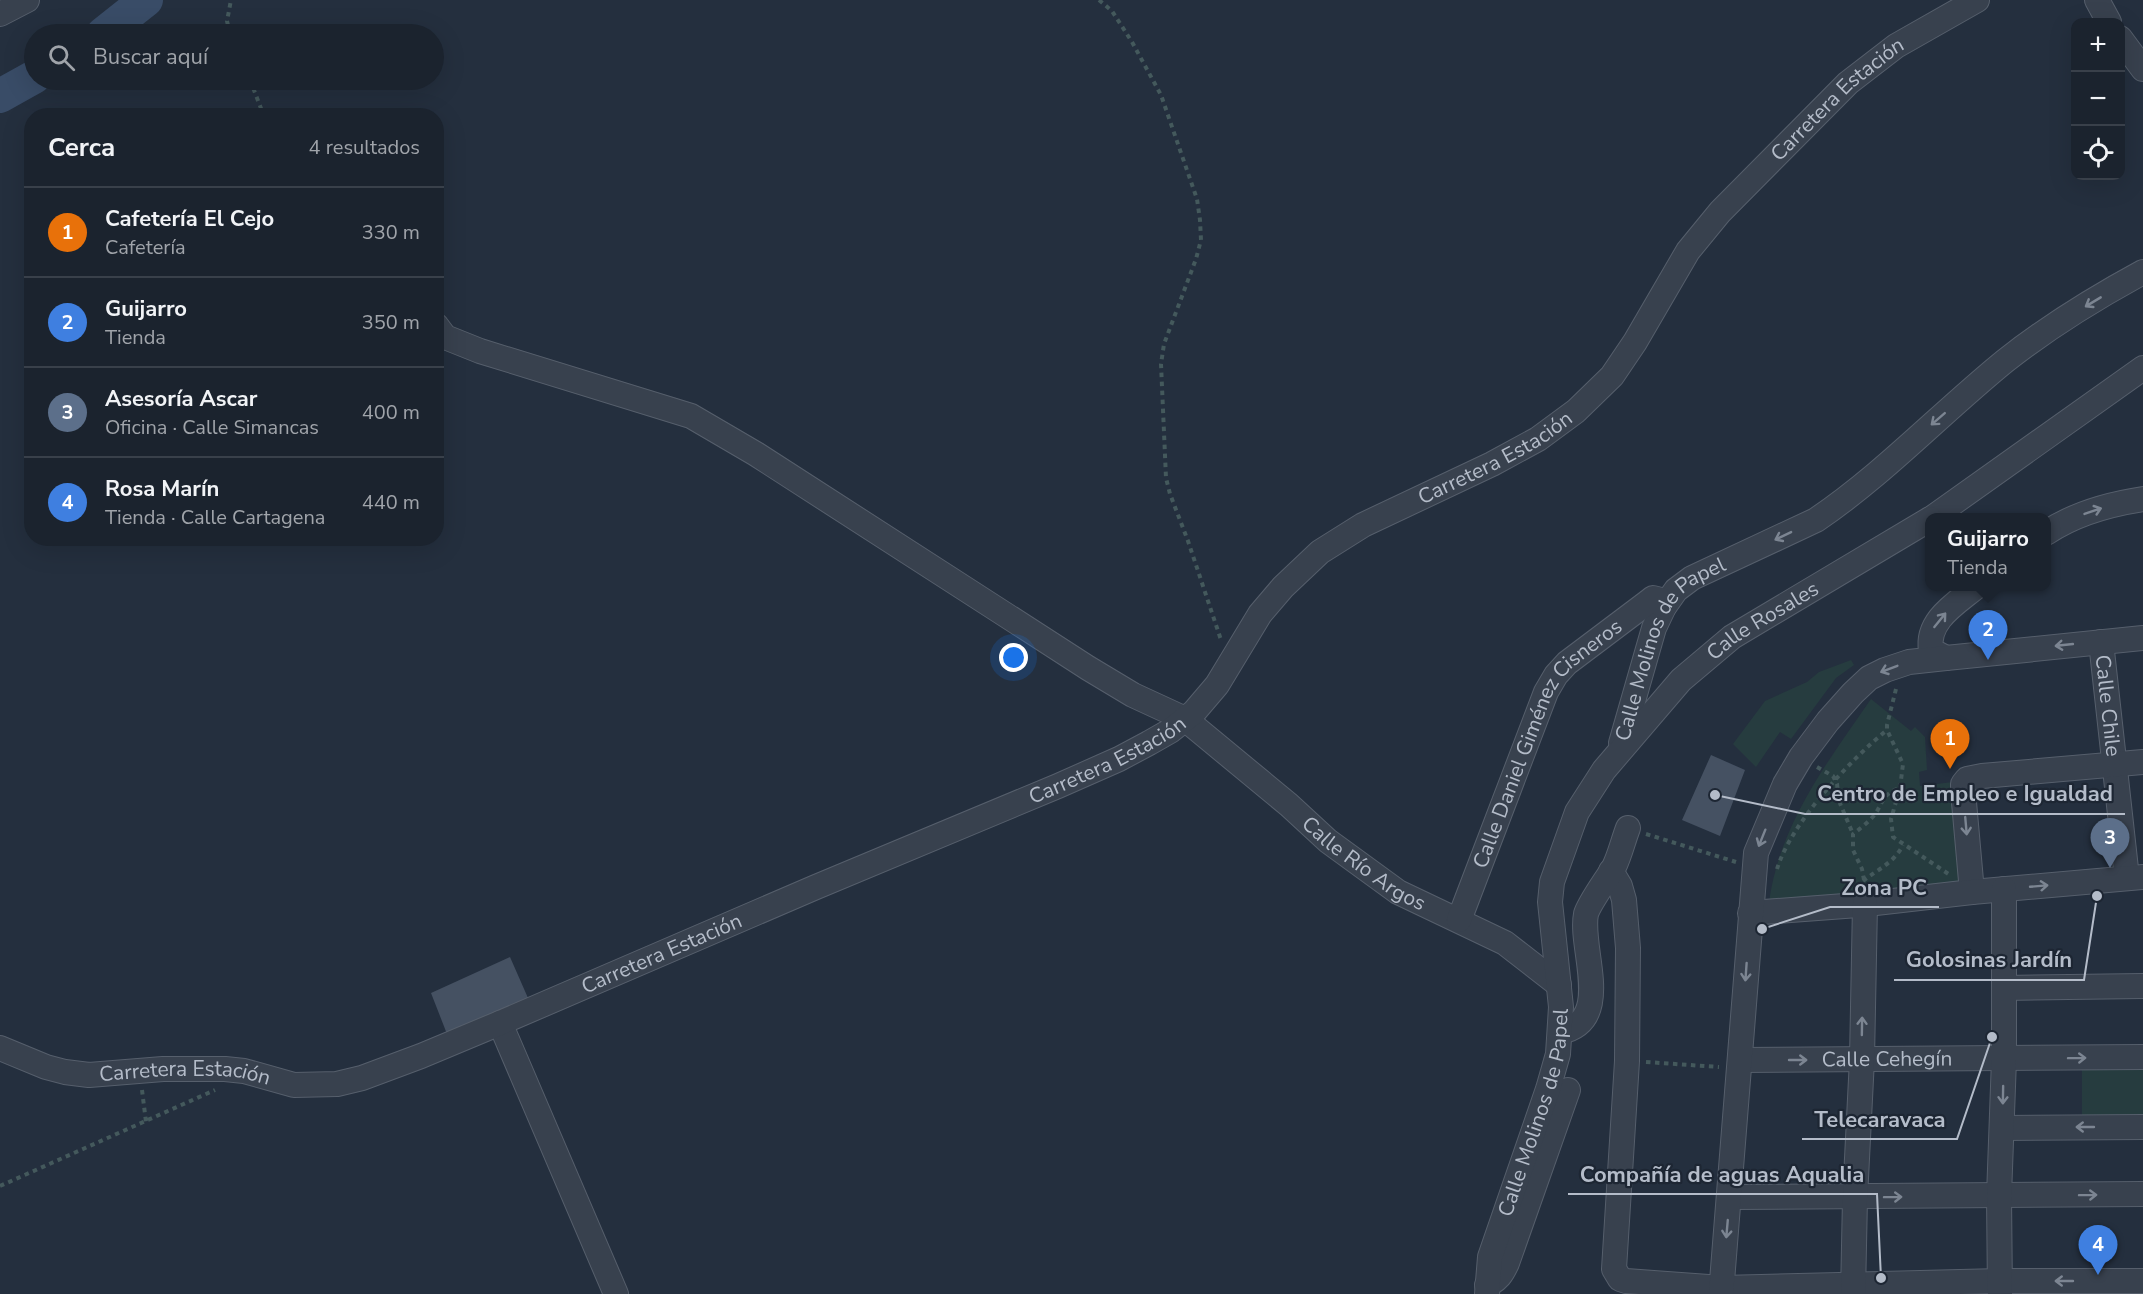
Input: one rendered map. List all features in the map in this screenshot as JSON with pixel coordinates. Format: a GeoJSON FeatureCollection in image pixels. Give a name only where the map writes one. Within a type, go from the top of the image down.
{"type":"FeatureCollection","features":[{"type":"Feature","properties":{"kind":"street"},"geometry":{"type":"LineString","coordinates":[[0,14],[27,0]]}},
{"type":"Feature","properties":{"kind":"street","name":"Carretera Estación"},"geometry":{"type":"LineString","coordinates":[[0,1048],[46,1067],[89,1075],[225,1068],[294,1085],[338,1084],[362,1078],[500,1023],[1119,759],[1170,731],[1194,712],[1217,685],[1260,614],[1283,587],[1320,552],[1363,525],[1492,464],[1538,439],[1576,411],[1612,376],[1635,342],[1688,251],[1720,212],[1848,83],[1896,46],[1977,0]]}},
{"type":"Feature","properties":{"kind":"street"},"geometry":{"type":"LineString","coordinates":[[2097,0],[2107,18]]}},
{"type":"Feature","properties":{"kind":"street"},"geometry":{"type":"LineString","coordinates":[[2125,44],[2143,69]]}},
{"type":"Feature","properties":{"kind":"street","name":"Calle Molinos de Papel"},"geometry":{"type":"LineString","coordinates":[[1487,1289],[1490,1257],[1558,1054],[1559,985],[1550,902],[1552,882],[1577,812],[1604,770],[1619,752],[1654,628],[1664,607],[1676,590],[1692,578],[1816,520],[1834,508],[1881,470],[2005,361],[2052,326],[2143,272]]}},
{"type":"Feature","properties":{"kind":"street","name":"Calle Río Argos"},"geometry":{"type":"LineString","coordinates":[[444,336],[480,351],[691,416],[756,454],[1088,668],[1133,695],[1185,719],[1353,861],[1398,892],[1505,943],[1559,985]]}},
{"type":"Feature","properties":{"kind":"street","name":"Calle Rosales"},"geometry":{"type":"LineString","coordinates":[[1938,513],[2143,368]]}},
{"type":"Feature","properties":{"kind":"street"},"geometry":{"type":"LineString","coordinates":[[2051,530],[2084,514],[2116,504],[2143,499]]}},
{"type":"Feature","properties":{"kind":"street","name":"Calle Rosales"},"geometry":{"type":"LineString","coordinates":[[1619,752],[1681,680],[1732,637],[1925,522]]}},
{"type":"Feature","properties":{"kind":"street"},"geometry":{"type":"LineString","coordinates":[[1946,657],[1931,650],[1932,630],[1940,617],[1971,591]]}},
{"type":"Feature","properties":{"kind":"street","name":"Calle Daniel Giménez Cisneros"},"geometry":{"type":"LineString","coordinates":[[1458,920],[1546,692],[1556,675],[1567,663],[1648,602],[1657,598],[1661,600],[1664,607]]}},
{"type":"Feature","properties":{"kind":"street"},"geometry":{"type":"LineString","coordinates":[[1722,1291],[1750,913],[1765,871],[1756,853],[1785,784],[1801,757],[1828,721],[1869,678],[1901,665],[1946,657],[2143,638]]}},
{"type":"Feature","properties":{"kind":"street","name":"Calle Chile"},"geometry":{"type":"LineString","coordinates":[[2101,642],[2115,765],[2135,878]]}},
{"type":"Feature","properties":{"kind":"street"},"geometry":{"type":"LineString","coordinates":[[1972,892],[1963,798],[1963,784],[1967,778],[2143,762]]}},
{"type":"Feature","properties":{"kind":"street"},"geometry":{"type":"LineString","coordinates":[[1560,1032],[1568,1031],[1577,1025],[1589,1005],[1591,971],[1587,913],[1611,871],[1628,828]]}},
{"type":"Feature","properties":{"kind":"street"},"geometry":{"type":"LineString","coordinates":[[1611,871],[1620,886],[1626,922],[1627,1061],[1615,1260],[1616,1275],[1620,1279],[1722,1291],[2000,1287],[2143,1281]]}},
{"type":"Feature","properties":{"kind":"street"},"geometry":{"type":"LineString","coordinates":[[1750,913],[1861,905],[1972,892],[2135,878]]}},
{"type":"Feature","properties":{"kind":"street"},"geometry":{"type":"LineString","coordinates":[[2000,1287],[1999,1196],[2004,1059],[2004,889]]}},
{"type":"Feature","properties":{"kind":"street"},"geometry":{"type":"LineString","coordinates":[[1853,1290],[1862,1059],[1861,905]]}},
{"type":"Feature","properties":{"kind":"street"},"geometry":{"type":"LineString","coordinates":[[2004,988],[2143,986]]}},
{"type":"Feature","properties":{"kind":"street"},"geometry":{"type":"LineString","coordinates":[[500,1023],[616,1294]]}},
{"type":"Feature","properties":{"kind":"street","name":"Calle Cehegín"},"geometry":{"type":"LineString","coordinates":[[1739,1064],[1862,1059],[2143,1057]]}},
{"type":"Feature","properties":{"kind":"street"},"geometry":{"type":"LineString","coordinates":[[1487,1289],[1501,1275],[1507,1263],[1568,1090]]}},
{"type":"Feature","properties":{"kind":"street"},"geometry":{"type":"LineString","coordinates":[[2002,1128],[2143,1127]]}},
{"type":"Feature","properties":{"kind":"street"},"geometry":{"type":"LineString","coordinates":[[1730,1197],[1855,1198],[2143,1194]]}},
{"type":"Feature","properties":{"kind":"path"},"geometry":{"type":"LineString","coordinates":[[228,24],[231,0]]}},
{"type":"Feature","properties":{"kind":"path"},"geometry":{"type":"LineString","coordinates":[[1099,0],[1112,12],[1132,42],[1161,95],[1197,199],[1201,240],[1190,278],[1164,344],[1161,364],[1166,478],[1205,595],[1214,615],[1226,671]]}},
{"type":"Feature","properties":{"kind":"path"},"geometry":{"type":"LineString","coordinates":[[254,90],[261,108]]}},
{"type":"Feature","properties":{"kind":"path"},"geometry":{"type":"LineString","coordinates":[[1901,665],[1887,730],[1903,764],[1900,788],[1891,819],[1893,837],[1942,868],[1972,892]]}},
{"type":"Feature","properties":{"kind":"path"},"geometry":{"type":"LineString","coordinates":[[1628,828],[1765,871],[1835,780],[1865,747],[1887,730]]}},
{"type":"Feature","properties":{"kind":"path"},"geometry":{"type":"LineString","coordinates":[[1801,757],[1833,777],[1838,784],[1839,801],[1853,834],[1853,850],[1862,869],[1864,880],[1861,905]]}},
{"type":"Feature","properties":{"kind":"path"},"geometry":{"type":"LineString","coordinates":[[1853,834],[1876,813],[1880,802],[1900,788]]}},
{"type":"Feature","properties":{"kind":"path"},"geometry":{"type":"LineString","coordinates":[[1864,880],[1886,866],[1898,855],[1903,845]]}},
{"type":"Feature","properties":{"kind":"path"},"geometry":{"type":"LineString","coordinates":[[1627,1061],[1739,1064]]}},
{"type":"Feature","properties":{"kind":"path"},"geometry":{"type":"LineString","coordinates":[[139,1072],[146,1122]]}},
{"type":"Feature","properties":{"kind":"path"},"geometry":{"type":"LineString","coordinates":[[0,1186],[220,1088]]}},
{"type":"Feature","properties":{"kind":"green space"},"geometry":{"type":"Polygon","coordinates":[[[1851,660],[1854,665],[1836,678],[1791,739],[1780,732],[1756,767],[1733,744],[1765,701],[1807,682],[1819,672],[1851,660]]]}},
{"type":"Feature","properties":{"kind":"green space"},"geometry":{"type":"Polygon","coordinates":[[[1871,699],[1911,731],[1915,727],[1925,737],[1927,770],[1919,772],[1920,786],[1953,782],[1962,883],[1769,902],[1783,846],[1795,820],[1822,771],[1871,699]]]}},
{"type":"Feature","properties":{"kind":"green space"},"geometry":{"type":"Polygon","coordinates":[[[2143,1067],[2143,1116],[2082,1116],[2082,1068],[2143,1067]]]}},
{"type":"Feature","properties":{"kind":"building"},"geometry":{"type":"Polygon","coordinates":[[[1711,755],[1745,770],[1720,836],[1682,820],[1711,755]]]}},
{"type":"Feature","properties":{"kind":"building"},"geometry":{"type":"Polygon","coordinates":[[[510,957],[528,998],[447,1034],[431,993],[510,957]]]}},
{"type":"Feature","properties":{"kind":"waterway"},"geometry":{"type":"LineString","coordinates":[[116,24],[146,0]]}},
{"type":"Feature","properties":{"kind":"waterway"},"geometry":{"type":"LineString","coordinates":[[0,96],[24,83]]}},
{"type":"Feature","properties":{"kind":"place","name":"Guijarro"},"geometry":{"type":"Point","coordinates":[1988,660]}},
{"type":"Feature","properties":{"kind":"place","name":"Cafetería El Cejo"},"geometry":{"type":"Point","coordinates":[1950,769]}},
{"type":"Feature","properties":{"kind":"place","name":"Centro de Empleo e Igualdad"},"geometry":{"type":"Point","coordinates":[1715,795]}},
{"type":"Feature","properties":{"kind":"place","name":"Asesoría Ascar"},"geometry":{"type":"Point","coordinates":[2110,868]}},
{"type":"Feature","properties":{"kind":"place","name":"Golosinas Jardín"},"geometry":{"type":"Point","coordinates":[2097,896]}},
{"type":"Feature","properties":{"kind":"place","name":"Zona PC"},"geometry":{"type":"Point","coordinates":[1762,929]}},
{"type":"Feature","properties":{"kind":"place","name":"Telecaravaca"},"geometry":{"type":"Point","coordinates":[1992,1037]}},
{"type":"Feature","properties":{"kind":"place","name":"Rosa Marín"},"geometry":{"type":"Point","coordinates":[2098,1275]}},
{"type":"Feature","properties":{"kind":"place","name":"Compañía de aguas Aqualia"},"geometry":{"type":"Point","coordinates":[1881,1278]}}]}
